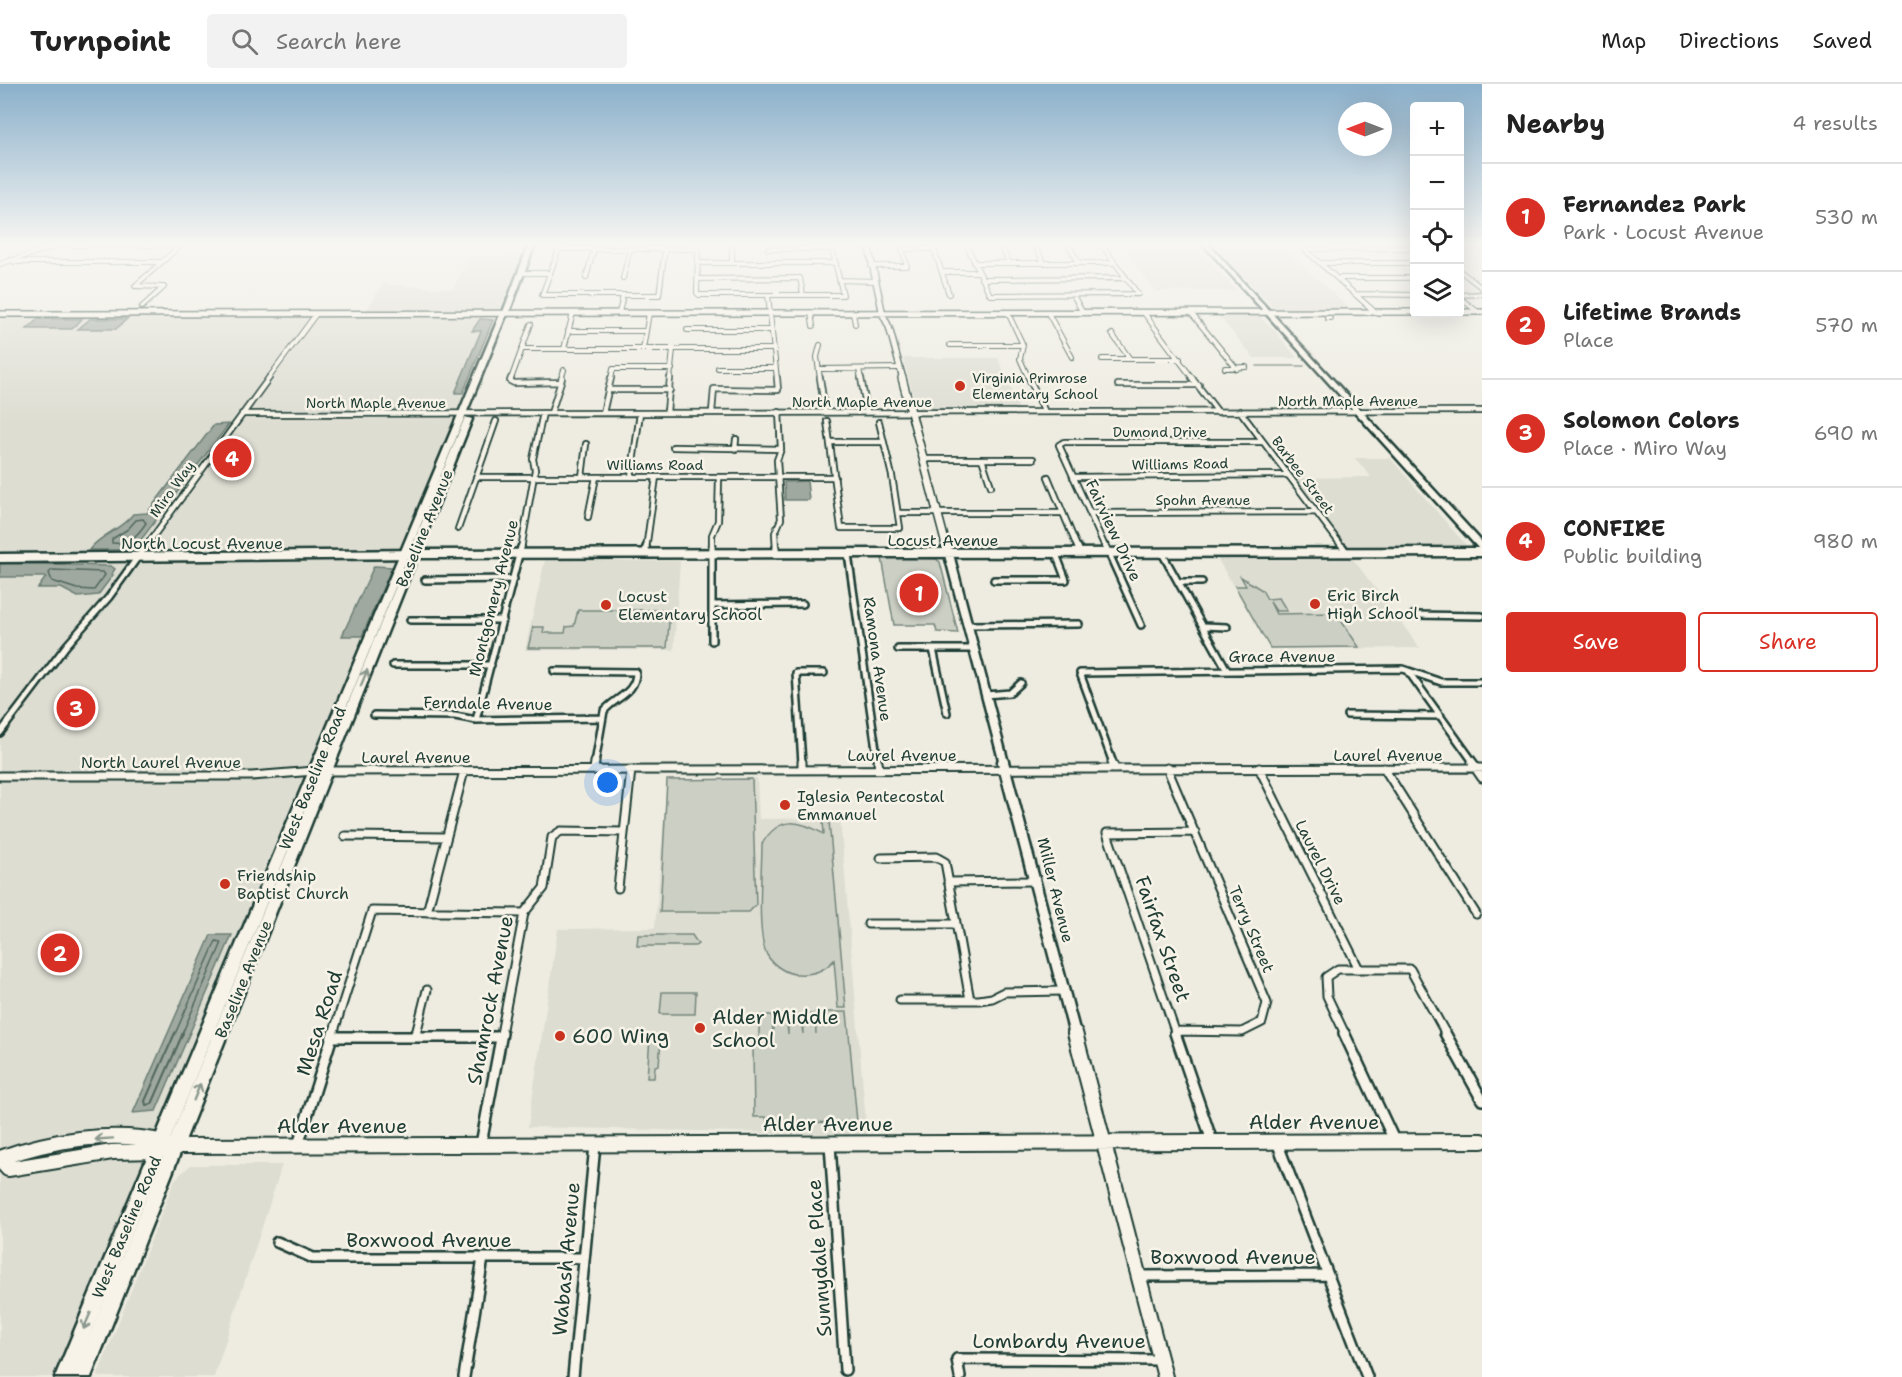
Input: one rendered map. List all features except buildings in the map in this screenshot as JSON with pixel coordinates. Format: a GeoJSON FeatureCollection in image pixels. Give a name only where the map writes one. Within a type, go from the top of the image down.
{"type":"FeatureCollection","features":[{"type":"Feature","properties":{"kind":"main road","name":"West Baseline Road"},"geometry":{"type":"LineString","coordinates":[[64,1377],[165,1146],[321,771],[466,413],[508,316],[506,314],[510,304]]}},
{"type":"Feature","properties":{"kind":"main road"},"geometry":{"type":"LineString","coordinates":[[1257,304],[1482,547]]}},
{"type":"Feature","properties":{"kind":"main road"},"geometry":{"type":"LineString","coordinates":[[1257,304],[1264,312]]}},
{"type":"Feature","properties":{"kind":"main road"},"geometry":{"type":"LineString","coordinates":[[82,1377],[165,1146]]}},
{"type":"Feature","properties":{"kind":"street"},"geometry":{"type":"LineString","coordinates":[[136,314],[145,304]]}},
{"type":"Feature","properties":{"kind":"street"},"geometry":{"type":"LineString","coordinates":[[619,313],[621,304]]}},
{"type":"Feature","properties":{"kind":"street"},"geometry":{"type":"LineString","coordinates":[[712,412],[714,389],[778,390],[769,304]]}},
{"type":"Feature","properties":{"kind":"street","name":"Miller Avenue"},"geometry":{"type":"LineString","coordinates":[[881,304],[889,327],[950,554],[1165,1377]]}},
{"type":"Feature","properties":{"kind":"street"},"geometry":{"type":"LineString","coordinates":[[1078,304],[1083,313]]}},
{"type":"Feature","properties":{"kind":"street"},"geometry":{"type":"LineString","coordinates":[[1366,304],[1375,312]]}},
{"type":"Feature","properties":{"kind":"street"},"geometry":{"type":"LineString","coordinates":[[0,314],[1410,312]]}},
{"type":"Feature","properties":{"kind":"street"},"geometry":{"type":"LineString","coordinates":[[1464,312],[1480,312]]}},
{"type":"Feature","properties":{"kind":"street"},"geometry":{"type":"LineString","coordinates":[[564,349],[573,313]]}},
{"type":"Feature","properties":{"kind":"street"},"geometry":{"type":"LineString","coordinates":[[643,349],[649,313]]}},
{"type":"Feature","properties":{"kind":"street"},"geometry":{"type":"LineString","coordinates":[[811,313],[813,326]]}},
{"type":"Feature","properties":{"kind":"street"},"geometry":{"type":"LineString","coordinates":[[854,313],[855,324]]}},
{"type":"Feature","properties":{"kind":"street"},"geometry":{"type":"LineString","coordinates":[[1008,313],[1023,345],[1019,356],[1045,412]]}},
{"type":"Feature","properties":{"kind":"street"},"geometry":{"type":"LineString","coordinates":[[1048,313],[1071,356],[1064,354]]}},
{"type":"Feature","properties":{"kind":"street"},"geometry":{"type":"LineString","coordinates":[[1144,313],[1218,412]]}},
{"type":"Feature","properties":{"kind":"street"},"geometry":{"type":"LineString","coordinates":[[1191,313],[1237,369]]}},
{"type":"Feature","properties":{"kind":"street","name":"Miro Way"},"geometry":{"type":"LineString","coordinates":[[0,733],[69,643],[109,597],[316,314]]}},
{"type":"Feature","properties":{"kind":"street"},"geometry":{"type":"LineString","coordinates":[[531,324],[510,382],[560,382]]}},
{"type":"Feature","properties":{"kind":"street"},"geometry":{"type":"LineString","coordinates":[[687,330],[772,330]]}},
{"type":"Feature","properties":{"kind":"street"},"geometry":{"type":"LineString","coordinates":[[568,331],[646,331]]}},
{"type":"Feature","properties":{"kind":"street"},"geometry":{"type":"LineString","coordinates":[[1112,334],[1130,359]]}},
{"type":"Feature","properties":{"kind":"street"},"geometry":{"type":"LineString","coordinates":[[820,345],[817,357],[825,412]]}},
{"type":"Feature","properties":{"kind":"street"},"geometry":{"type":"LineString","coordinates":[[950,345],[1023,345]]}},
{"type":"Feature","properties":{"kind":"street"},"geometry":{"type":"LineString","coordinates":[[522,349],[773,349]]}},
{"type":"Feature","properties":{"kind":"street"},"geometry":{"type":"LineString","coordinates":[[667,412],[673,349]]}},
{"type":"Feature","properties":{"kind":"street"},"geometry":{"type":"LineString","coordinates":[[1102,359],[1180,359]]}},
{"type":"Feature","properties":{"kind":"street"},"geometry":{"type":"LineString","coordinates":[[1225,368],[1246,367]]}},
{"type":"Feature","properties":{"kind":"street"},"geometry":{"type":"LineString","coordinates":[[718,368],[774,368]]}},
{"type":"Feature","properties":{"kind":"street"},"geometry":{"type":"LineString","coordinates":[[603,413],[613,369],[672,369]]}},
{"type":"Feature","properties":{"kind":"street"},"geometry":{"type":"LineString","coordinates":[[819,369],[900,369]]}},
{"type":"Feature","properties":{"kind":"street"},"geometry":{"type":"LineString","coordinates":[[859,369],[867,412]]}},
{"type":"Feature","properties":{"kind":"street"},"geometry":{"type":"LineString","coordinates":[[551,413],[564,370]]}},
{"type":"Feature","properties":{"kind":"street"},"geometry":{"type":"LineString","coordinates":[[1118,385],[1199,386]]}},
{"type":"Feature","properties":{"kind":"street"},"geometry":{"type":"LineString","coordinates":[[608,390],[670,390]]}},
{"type":"Feature","properties":{"kind":"street","name":"Barbee Street"},"geometry":{"type":"LineString","coordinates":[[1243,410],[1263,442],[1347,553]]}},
{"type":"Feature","properties":{"kind":"street","name":"North Maple Avenue"},"geometry":{"type":"LineString","coordinates":[[242,414],[1482,411]]}},
{"type":"Feature","properties":{"kind":"street"},"geometry":{"type":"LineString","coordinates":[[631,477],[640,412]]}},
{"type":"Feature","properties":{"kind":"street"},"geometry":{"type":"LineString","coordinates":[[776,554],[775,533],[781,519],[777,460],[781,449],[779,412]]}},
{"type":"Feature","properties":{"kind":"street","name":"Montgomery Avenue"},"geometry":{"type":"LineString","coordinates":[[476,720],[520,554],[534,478],[533,459],[543,413]]}},
{"type":"Feature","properties":{"kind":"street"},"geometry":{"type":"LineString","coordinates":[[827,421],[842,528],[900,528],[890,468],[879,422]]}},
{"type":"Feature","properties":{"kind":"street"},"geometry":{"type":"LineString","coordinates":[[458,529],[496,422]]}},
{"type":"Feature","properties":{"kind":"street"},"geometry":{"type":"LineString","coordinates":[[735,449],[736,439]]}},
{"type":"Feature","properties":{"kind":"street"},"geometry":{"type":"LineString","coordinates":[[830,442],[883,442]]}},
{"type":"Feature","properties":{"kind":"street","name":"Dumond Drive"},"geometry":{"type":"LineString","coordinates":[[1059,447],[1064,442],[1263,442]]}},
{"type":"Feature","properties":{"kind":"street"},"geometry":{"type":"LineString","coordinates":[[582,477],[586,444]]}},
{"type":"Feature","properties":{"kind":"street"},"geometry":{"type":"LineString","coordinates":[[674,447],[781,449]]}},
{"type":"Feature","properties":{"kind":"street","name":"Fairview Drive"},"geometry":{"type":"LineString","coordinates":[[1059,447],[1141,625]]}},
{"type":"Feature","properties":{"kind":"street"},"geometry":{"type":"LineString","coordinates":[[924,459],[1033,459]]}},
{"type":"Feature","properties":{"kind":"street"},"geometry":{"type":"LineString","coordinates":[[982,459],[991,486]]}},
{"type":"Feature","properties":{"kind":"street","name":"Williams Road"},"geometry":{"type":"LineString","coordinates":[[1073,477],[1288,475]]}},
{"type":"Feature","properties":{"kind":"street","name":"Williams Road"},"geometry":{"type":"LineString","coordinates":[[476,477],[835,477]]}},
{"type":"Feature","properties":{"kind":"street"},"geometry":{"type":"LineString","coordinates":[[588,517],[596,477]]}},
{"type":"Feature","properties":{"kind":"street"},"geometry":{"type":"LineString","coordinates":[[645,554],[656,477]]}},
{"type":"Feature","properties":{"kind":"street"},"geometry":{"type":"LineString","coordinates":[[712,640],[712,535],[718,519],[719,477]]}},
{"type":"Feature","properties":{"kind":"street"},"geometry":{"type":"LineString","coordinates":[[1048,477],[1080,554]]}},
{"type":"Feature","properties":{"kind":"street","name":"Spohn Avenue"},"geometry":{"type":"LineString","coordinates":[[1090,513],[1316,512]]}},
{"type":"Feature","properties":{"kind":"street"},"geometry":{"type":"LineString","coordinates":[[898,513],[939,517],[1063,513]]}},
{"type":"Feature","properties":{"kind":"street"},"geometry":{"type":"LineString","coordinates":[[924,554],[941,546],[939,517]]}},
{"type":"Feature","properties":{"kind":"street","name":"Locust Avenue"},"geometry":{"type":"LineString","coordinates":[[409,555],[1482,552]]}},
{"type":"Feature","properties":{"kind":"street"},"geometry":{"type":"LineString","coordinates":[[1162,553],[1227,670]]}},
{"type":"Feature","properties":{"kind":"street","name":"Ramona Avenue"},"geometry":{"type":"LineString","coordinates":[[848,554],[879,769]]}},
{"type":"Feature","properties":{"kind":"street"},"geometry":{"type":"LineString","coordinates":[[994,580],[1066,580],[1056,554]]}},
{"type":"Feature","properties":{"kind":"street","name":"North Locust Avenue"},"geometry":{"type":"LineString","coordinates":[[0,558],[409,555]]}},
{"type":"Feature","properties":{"kind":"street"},"geometry":{"type":"LineString","coordinates":[[424,579],[514,579]]}},
{"type":"Feature","properties":{"kind":"street"},"geometry":{"type":"LineString","coordinates":[[1178,582],[1202,582]]}},
{"type":"Feature","properties":{"kind":"street"},"geometry":{"type":"LineString","coordinates":[[713,605],[803,604]]}},
{"type":"Feature","properties":{"kind":"street"},"geometry":{"type":"LineString","coordinates":[[1413,615],[1482,615]]}},
{"type":"Feature","properties":{"kind":"street"},"geometry":{"type":"LineString","coordinates":[[410,620],[503,620]]}},
{"type":"Feature","properties":{"kind":"street"},"geometry":{"type":"LineString","coordinates":[[968,625],[1079,624]]}},
{"type":"Feature","properties":{"kind":"street"},"geometry":{"type":"LineString","coordinates":[[1204,626],[1227,627]]}},
{"type":"Feature","properties":{"kind":"street"},"geometry":{"type":"LineString","coordinates":[[898,649],[974,649]]}},
{"type":"Feature","properties":{"kind":"street"},"geometry":{"type":"LineString","coordinates":[[933,649],[946,713]]}},
{"type":"Feature","properties":{"kind":"street"},"geometry":{"type":"LineString","coordinates":[[393,664],[491,665]]}},
{"type":"Feature","properties":{"kind":"street","name":"Grace Avenue"},"geometry":{"type":"LineString","coordinates":[[1115,769],[1080,673],[1177,673],[1227,670],[1408,671],[1441,682],[1482,682]]}},
{"type":"Feature","properties":{"kind":"street"},"geometry":{"type":"LineString","coordinates":[[554,671],[636,672],[637,679],[634,687],[608,704],[601,718],[594,770]]}},
{"type":"Feature","properties":{"kind":"street"},"geometry":{"type":"LineString","coordinates":[[1408,671],[1478,768],[1482,778]]}},
{"type":"Feature","properties":{"kind":"street"},"geometry":{"type":"LineString","coordinates":[[802,769],[796,673],[824,673]]}},
{"type":"Feature","properties":{"kind":"street"},"geometry":{"type":"LineString","coordinates":[[986,695],[1009,694],[1016,691],[1021,683]]}},
{"type":"Feature","properties":{"kind":"street","name":"Ferndale Avenue"},"geometry":{"type":"LineString","coordinates":[[374,715],[455,716],[476,720],[601,718]]}},
{"type":"Feature","properties":{"kind":"street"},"geometry":{"type":"LineString","coordinates":[[1347,715],[1441,716]]}},
{"type":"Feature","properties":{"kind":"street","name":"Terry Street"},"geometry":{"type":"LineString","coordinates":[[1167,768],[1267,1003],[1262,1022],[1242,1032],[1176,1031]]}},
{"type":"Feature","properties":{"kind":"street","name":"Laurel Drive"},"geometry":{"type":"LineString","coordinates":[[1259,768],[1359,969]]}},
{"type":"Feature","properties":{"kind":"street"},"geometry":{"type":"LineString","coordinates":[[1384,768],[1476,914]]}},
{"type":"Feature","properties":{"kind":"street","name":"Laurel Avenue"},"geometry":{"type":"LineString","coordinates":[[321,771],[1478,768]]}},
{"type":"Feature","properties":{"kind":"street"},"geometry":{"type":"LineString","coordinates":[[618,888],[631,770]]}},
{"type":"Feature","properties":{"kind":"street","name":"North Laurel Avenue"},"geometry":{"type":"LineString","coordinates":[[0,776],[242,776],[321,771]]}},
{"type":"Feature","properties":{"kind":"street"},"geometry":{"type":"LineString","coordinates":[[464,771],[427,912],[524,913]]}},
{"type":"Feature","properties":{"kind":"street","name":"Shamrock Avenue"},"geometry":{"type":"LineString","coordinates":[[481,1145],[524,913],[544,888],[551,840],[554,834],[561,831],[624,832]]}},
{"type":"Feature","properties":{"kind":"street","name":"Fairfax Street"},"geometry":{"type":"LineString","coordinates":[[1195,832],[1107,833],[1212,1142]]}},
{"type":"Feature","properties":{"kind":"street"},"geometry":{"type":"LineString","coordinates":[[345,836],[446,837]]}},
{"type":"Feature","properties":{"kind":"street"},"geometry":{"type":"LineString","coordinates":[[881,858],[936,857],[945,862],[970,1000]]}},
{"type":"Feature","properties":{"kind":"street"},"geometry":{"type":"LineString","coordinates":[[948,882],[1035,882]]}},
{"type":"Feature","properties":{"kind":"street","name":"Mesa Road"},"geometry":{"type":"LineString","coordinates":[[298,1146],[372,911],[427,912]]}},
{"type":"Feature","properties":{"kind":"street"},"geometry":{"type":"LineString","coordinates":[[868,924],[956,924]]}},
{"type":"Feature","properties":{"kind":"street"},"geometry":{"type":"LineString","coordinates":[[1395,1142],[1327,996],[1325,986],[1330,974],[1338,969],[1410,969],[1482,1100]]}},
{"type":"Feature","properties":{"kind":"street"},"geometry":{"type":"LineString","coordinates":[[415,1037],[427,990]]}},
{"type":"Feature","properties":{"kind":"street"},"geometry":{"type":"LineString","coordinates":[[900,1000],[970,1000],[992,998],[1004,992],[1063,991]]}},
{"type":"Feature","properties":{"kind":"street"},"geometry":{"type":"LineString","coordinates":[[332,1037],[500,1037]]}},
{"type":"Feature","properties":{"kind":"street","name":"Alder Avenue"},"geometry":{"type":"LineString","coordinates":[[0,1159],[8,1169],[165,1146],[1482,1141]]}},
{"type":"Feature","properties":{"kind":"street"},"geometry":{"type":"LineString","coordinates":[[1277,1142],[1367,1377]]}},
{"type":"Feature","properties":{"kind":"street","name":"Wabash Avenue"},"geometry":{"type":"LineString","coordinates":[[573,1377],[596,1144]]}},
{"type":"Feature","properties":{"kind":"street","name":"Sunnydale Place"},"geometry":{"type":"LineString","coordinates":[[830,1144],[845,1370]]}},
{"type":"Feature","properties":{"kind":"street","name":"Boxwood Avenue"},"geometry":{"type":"LineString","coordinates":[[277,1242],[313,1258],[584,1258]]}},
{"type":"Feature","properties":{"kind":"street"},"geometry":{"type":"LineString","coordinates":[[464,1377],[483,1258]]}},
{"type":"Feature","properties":{"kind":"street","name":"Boxwood Avenue"},"geometry":{"type":"LineString","coordinates":[[1138,1276],[1328,1275]]}},
{"type":"Feature","properties":{"kind":"street","name":"Lombardy Avenue"},"geometry":{"type":"LineString","coordinates":[[960,1377],[957,1359],[1160,1360]]}},
{"type":"Feature","properties":{"kind":"shaded area"},"geometry":{"type":"Polygon","coordinates":[[[370,304],[502,304],[59,1377],[0,1377],[0,318],[362,317],[370,304]]]}},
{"type":"Feature","properties":{"kind":"shaded area"},"geometry":{"type":"Polygon","coordinates":[[[1270,304],[1345,304],[1350,309],[1274,309],[1270,304]]]}},
{"type":"Feature","properties":{"kind":"shaded area"},"geometry":{"type":"Polygon","coordinates":[[[1257,314],[1276,332],[1297,358],[1254,358],[1218,315],[1257,314]]]}},
{"type":"Feature","properties":{"kind":"shaded area","name":"Virginia Primrose Elementary School"},"geometry":{"type":"Polygon","coordinates":[[[903,358],[998,358],[1019,409],[917,409],[903,358]]]}},
{"type":"Feature","properties":{"kind":"shaded area"},"geometry":{"type":"Polygon","coordinates":[[[1355,458],[1390,458],[1466,545],[1347,547],[1295,478],[1371,477],[1355,458]]]}},
{"type":"Feature","properties":{"kind":"shaded area"},"geometry":{"type":"Polygon","coordinates":[[[882,558],[936,559],[940,562],[958,633],[937,632],[935,625],[894,625],[882,558]]]}},
{"type":"Feature","properties":{"kind":"shaded area","name":"Eric Birch High School"},"geometry":{"type":"Polygon","coordinates":[[[1217,558],[1353,559],[1420,648],[1270,649],[1217,558]]]}},
{"type":"Feature","properties":{"kind":"shaded area","name":"Locust Elementary School"},"geometry":{"type":"Polygon","coordinates":[[[545,560],[680,561],[674,650],[525,650],[545,560]]]}},
{"type":"Feature","properties":{"kind":"shaded area"},"geometry":{"type":"Polygon","coordinates":[[[1241,577],[1262,590],[1267,599],[1279,598],[1287,611],[1276,611],[1270,602],[1276,614],[1336,613],[1359,647],[1270,648],[1235,586],[1246,586],[1241,577]]]}},
{"type":"Feature","properties":{"kind":"shaded area"},"geometry":{"type":"Polygon","coordinates":[[[578,610],[670,610],[667,648],[528,648],[533,627],[544,627],[543,633],[565,633],[566,627],[574,626],[578,610]]]}},
{"type":"Feature","properties":{"kind":"shaded area","name":"Alder Middle School"},"geometry":{"type":"Polygon","coordinates":[[[757,778],[759,819],[840,818],[867,1135],[528,1127],[558,929],[655,928],[667,780],[757,778]]]}},
{"type":"Feature","properties":{"kind":"shaded area"},"geometry":{"type":"Polygon","coordinates":[[[752,779],[756,905],[749,912],[660,912],[667,780],[752,779]]]}},
{"type":"Feature","properties":{"kind":"shaded area"},"geometry":{"type":"Polygon","coordinates":[[[823,821],[829,821],[846,1008],[838,1008],[834,960],[822,970],[813,973],[793,974],[784,971],[767,955],[762,932],[760,901],[762,844],[775,828],[782,824],[798,823],[824,834],[823,821]]]}},
{"type":"Feature","properties":{"kind":"shaded area"},"geometry":{"type":"Polygon","coordinates":[[[638,935],[692,935],[698,944],[695,946],[637,946],[638,935]]]}},
{"type":"Feature","properties":{"kind":"shaded area"},"geometry":{"type":"Polygon","coordinates":[[[662,992],[696,992],[695,1014],[660,1014],[662,992]]]}},
{"type":"Feature","properties":{"kind":"shaded area"},"geometry":{"type":"Polygon","coordinates":[[[815,1012],[847,1012],[857,1122],[767,1123],[766,1117],[754,1117],[753,1047],[759,1047],[759,1015],[772,1015],[773,1034],[773,1015],[786,1015],[788,1034],[788,1015],[800,1014],[803,1034],[802,1015],[815,1014],[816,1034],[815,1012]]]}},
{"type":"Feature","properties":{"kind":"shaded area"},"geometry":{"type":"Polygon","coordinates":[[[650,1037],[660,1037],[661,1040],[659,1065],[655,1066],[654,1078],[647,1078],[650,1037]]]}},
{"type":"Feature","properties":{"kind":"shaded area"},"geometry":{"type":"Polygon","coordinates":[[[191,1165],[282,1165],[214,1377],[97,1377],[175,1179],[191,1165]]]}},
{"type":"Feature","properties":{"kind":"water"},"geometry":{"type":"Polygon","coordinates":[[[38,319],[82,319],[72,329],[27,329],[38,319]]]}},
{"type":"Feature","properties":{"kind":"water"},"geometry":{"type":"Polygon","coordinates":[[[90,319],[127,319],[116,329],[78,329],[90,319]]]}},
{"type":"Feature","properties":{"kind":"water"},"geometry":{"type":"Polygon","coordinates":[[[480,319],[493,320],[463,393],[455,393],[481,331],[472,331],[480,319]]]}},
{"type":"Feature","properties":{"kind":"water"},"geometry":{"type":"Polygon","coordinates":[[[229,424],[137,545],[125,550],[89,550],[133,514],[147,513],[214,425],[229,424]]]}},
{"type":"Feature","properties":{"kind":"water"},"geometry":{"type":"Polygon","coordinates":[[[807,481],[809,500],[785,500],[784,482],[807,481]]]}},
{"type":"Feature","properties":{"kind":"water"},"geometry":{"type":"Polygon","coordinates":[[[0,563],[111,566],[115,569],[98,595],[78,597],[61,588],[38,588],[46,577],[0,577],[0,563]]]}},
{"type":"Feature","properties":{"kind":"water"},"geometry":{"type":"Polygon","coordinates":[[[374,566],[392,567],[362,636],[342,636],[374,566]]]}},
{"type":"Feature","properties":{"kind":"water"},"geometry":{"type":"Polygon","coordinates":[[[211,935],[232,935],[156,1111],[133,1113],[211,935]]]}},
{"type":"Feature","properties":{"kind":"waterway"},"geometry":{"type":"LineString","coordinates":[[1257,366],[1304,366]]}},
{"type":"Feature","properties":{"kind":"place","name":"Virginia Primrose Elementary School"},"geometry":{"type":"Point","coordinates":[960,386]}},
{"type":"Feature","properties":{"kind":"place","name":"CONFIRE"},"geometry":{"type":"Point","coordinates":[232,458]}},
{"type":"Feature","properties":{"kind":"place","name":"Fernandez Park"},"geometry":{"type":"Point","coordinates":[919,593]}},
{"type":"Feature","properties":{"kind":"place","name":"Eric Birch High School"},"geometry":{"type":"Point","coordinates":[1315,604]}},
{"type":"Feature","properties":{"kind":"place","name":"Locust Elementary School"},"geometry":{"type":"Point","coordinates":[606,605]}},
{"type":"Feature","properties":{"kind":"place","name":"Solomon Colors"},"geometry":{"type":"Point","coordinates":[76,708]}},
{"type":"Feature","properties":{"kind":"place","name":"Iglesia Pentecostal Emmanuel"},"geometry":{"type":"Point","coordinates":[785,805]}},
{"type":"Feature","properties":{"kind":"place","name":"Friendship Baptist Church"},"geometry":{"type":"Point","coordinates":[225,884]}},
{"type":"Feature","properties":{"kind":"place","name":"Lifetime Brands"},"geometry":{"type":"Point","coordinates":[60,953]}},
{"type":"Feature","properties":{"kind":"place","name":"Alder Middle School"},"geometry":{"type":"Point","coordinates":[700,1028]}},
{"type":"Feature","properties":{"kind":"place","name":"600 Wing"},"geometry":{"type":"Point","coordinates":[560,1036]}}]}
